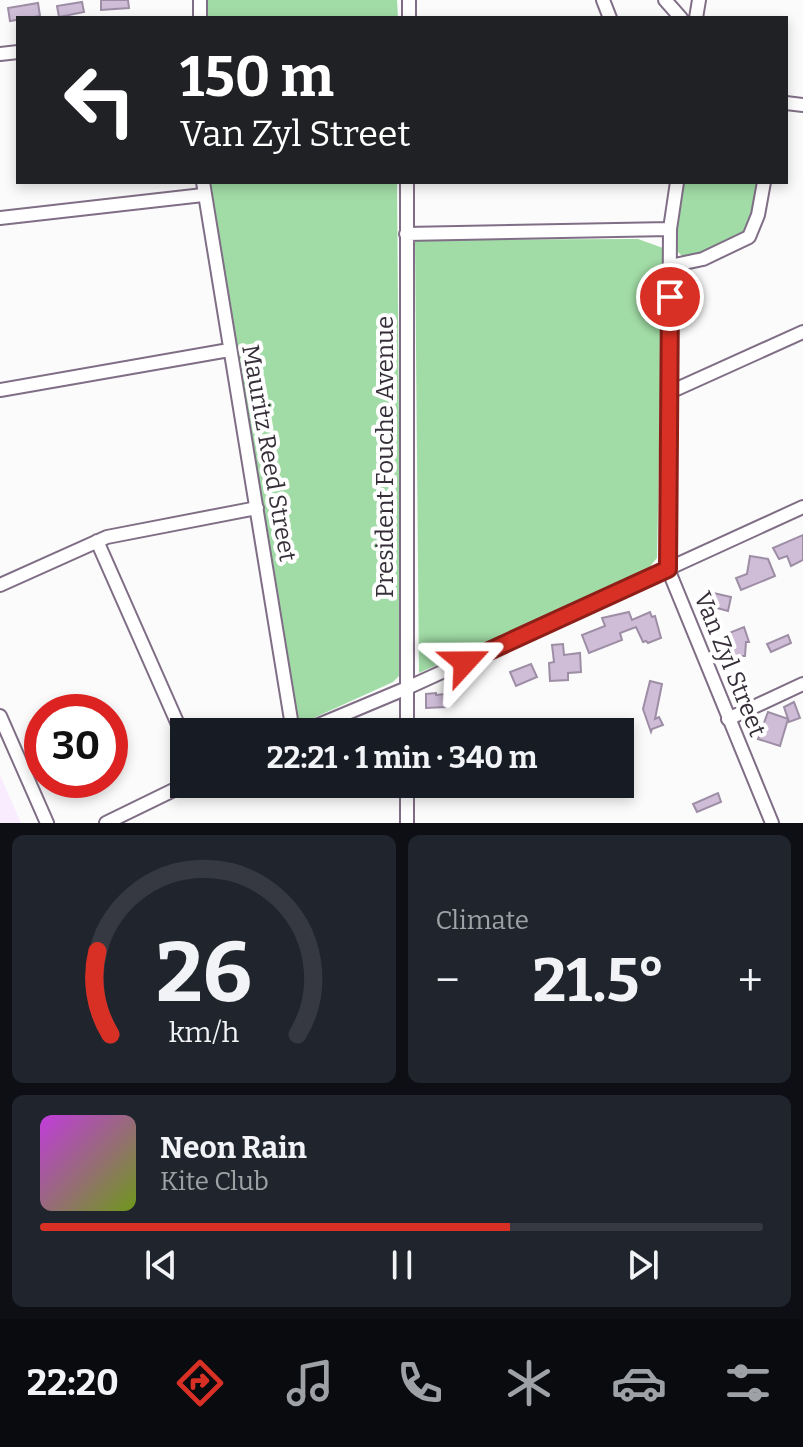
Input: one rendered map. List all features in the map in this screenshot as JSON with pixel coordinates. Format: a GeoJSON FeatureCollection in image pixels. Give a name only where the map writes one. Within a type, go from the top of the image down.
{"type":"FeatureCollection","features":[{"type":"Feature","properties":{"kind":"street"},"geometry":{"type":"LineString","coordinates":[[665,0],[679,16]]}},
{"type":"Feature","properties":{"kind":"street","name":"President Fouche Avenue"},"geometry":{"type":"LineString","coordinates":[[407,184],[407,718]]}},
{"type":"Feature","properties":{"kind":"street","name":"Van Zyl Street"},"geometry":{"type":"LineString","coordinates":[[677,184],[670,229],[668,569],[772,823]]}},
{"type":"Feature","properties":{"kind":"street"},"geometry":{"type":"LineString","coordinates":[[670,266],[703,259],[749,237],[758,215],[764,184]]}},
{"type":"Feature","properties":{"kind":"street"},"geometry":{"type":"LineString","coordinates":[[0,218],[203,188]]}},
{"type":"Feature","properties":{"kind":"street","name":"Mauritz Reed Street"},"geometry":{"type":"LineString","coordinates":[[203,188],[291,718]]}},
{"type":"Feature","properties":{"kind":"street"},"geometry":{"type":"LineString","coordinates":[[406,234],[670,229]]}},
{"type":"Feature","properties":{"kind":"street"},"geometry":{"type":"LineString","coordinates":[[670,392],[803,332]]}},
{"type":"Feature","properties":{"kind":"street"},"geometry":{"type":"LineString","coordinates":[[0,390],[229,350]]}},
{"type":"Feature","properties":{"kind":"street"},"geometry":{"type":"LineString","coordinates":[[335,718],[803,507]]}},
{"type":"Feature","properties":{"kind":"street"},"geometry":{"type":"LineString","coordinates":[[0,585],[120,533],[257,508]]}},
{"type":"Feature","properties":{"kind":"street"},"geometry":{"type":"LineString","coordinates":[[97,541],[175,718]]}},
{"type":"Feature","properties":{"kind":"street"},"geometry":{"type":"LineString","coordinates":[[728,719],[803,684]]}},
{"type":"Feature","properties":{"kind":"street"},"geometry":{"type":"LineString","coordinates":[[0,716],[47,823]]}},
{"type":"Feature","properties":{"kind":"street"},"geometry":{"type":"LineString","coordinates":[[106,823],[170,792]]}},
{"type":"Feature","properties":{"kind":"street"},"geometry":{"type":"LineString","coordinates":[[407,798],[407,823]]}},
{"type":"Feature","properties":{"kind":"shaded area"},"geometry":{"type":"Polygon","coordinates":[[[0,775],[21,823],[0,823],[0,775]]]}},
{"type":"Feature","properties":{"kind":"green space"},"geometry":{"type":"Polygon","coordinates":[[[204,0],[397,0],[398,16],[204,16],[204,0]]]}},
{"type":"Feature","properties":{"kind":"green space"},"geometry":{"type":"Polygon","coordinates":[[[208,184],[397,184],[401,674],[393,682],[314,718],[298,718],[208,184]]]}},
{"type":"Feature","properties":{"kind":"green space"},"geometry":{"type":"Polygon","coordinates":[[[681,184],[757,184],[750,226],[739,238],[720,248],[682,256],[676,250],[675,226],[681,184]]]}},
{"type":"Feature","properties":{"kind":"green space"},"geometry":{"type":"Polygon","coordinates":[[[638,239],[663,248],[657,558],[647,570],[419,673],[415,240],[638,239]]]}},
{"type":"Feature","properties":{"kind":"building"},"geometry":{"type":"Polygon","coordinates":[[[101,0],[128,0],[129,8],[101,10],[101,0]]]}},
{"type":"Feature","properties":{"kind":"building"},"geometry":{"type":"Polygon","coordinates":[[[82,2],[84,12],[59,16],[57,6],[82,2]]]}},
{"type":"Feature","properties":{"kind":"building"},"geometry":{"type":"Polygon","coordinates":[[[38,3],[40,16],[16,16],[16,20],[10,21],[8,8],[38,3]]]}},
{"type":"Feature","properties":{"kind":"building"},"geometry":{"type":"Polygon","coordinates":[[[803,535],[803,560],[791,566],[787,556],[779,559],[773,548],[803,535]]]}},
{"type":"Feature","properties":{"kind":"building"},"geometry":{"type":"Polygon","coordinates":[[[750,556],[768,559],[775,576],[741,590],[736,578],[747,574],[750,556]]]}},
{"type":"Feature","properties":{"kind":"building"},"geometry":{"type":"Polygon","coordinates":[[[709,592],[731,597],[728,611],[706,605],[709,592]]]}},
{"type":"Feature","properties":{"kind":"building"},"geometry":{"type":"Polygon","coordinates":[[[629,612],[632,620],[650,612],[652,617],[655,616],[661,638],[643,642],[636,627],[620,633],[622,640],[589,653],[582,635],[605,626],[602,618],[629,612]]]}},
{"type":"Feature","properties":{"kind":"building"},"geometry":{"type":"Polygon","coordinates":[[[744,627],[749,642],[746,642],[745,656],[736,656],[736,665],[724,664],[725,647],[734,648],[729,633],[744,627]]]}},
{"type":"Feature","properties":{"kind":"building"},"geometry":{"type":"Polygon","coordinates":[[[788,635],[791,643],[771,652],[767,644],[788,635]]]}},
{"type":"Feature","properties":{"kind":"building"},"geometry":{"type":"Polygon","coordinates":[[[563,644],[564,655],[580,653],[581,672],[568,673],[568,680],[550,681],[549,663],[554,662],[552,645],[563,644]]]}},
{"type":"Feature","properties":{"kind":"building"},"geometry":{"type":"Polygon","coordinates":[[[531,664],[537,677],[516,686],[510,672],[531,664]]]}},
{"type":"Feature","properties":{"kind":"building"},"geometry":{"type":"Polygon","coordinates":[[[650,681],[662,684],[655,719],[659,717],[663,725],[651,732],[643,709],[650,681]]]}},
{"type":"Feature","properties":{"kind":"building"},"geometry":{"type":"Polygon","coordinates":[[[426,694],[445,694],[446,707],[426,708],[426,694]]]}},
{"type":"Feature","properties":{"kind":"building"},"geometry":{"type":"Polygon","coordinates":[[[794,702],[800,718],[789,722],[784,707],[794,702]]]}},
{"type":"Feature","properties":{"kind":"building"},"geometry":{"type":"Polygon","coordinates":[[[768,712],[788,719],[780,746],[758,739],[768,712]]]}},
{"type":"Feature","properties":{"kind":"building"},"geometry":{"type":"Polygon","coordinates":[[[718,793],[721,802],[697,812],[693,804],[718,793]]]}},
{"type":"Feature","properties":{"kind":"route"},"geometry":{"type":"LineString","coordinates":[[465,662],[668,569],[670,297]]}}]}
